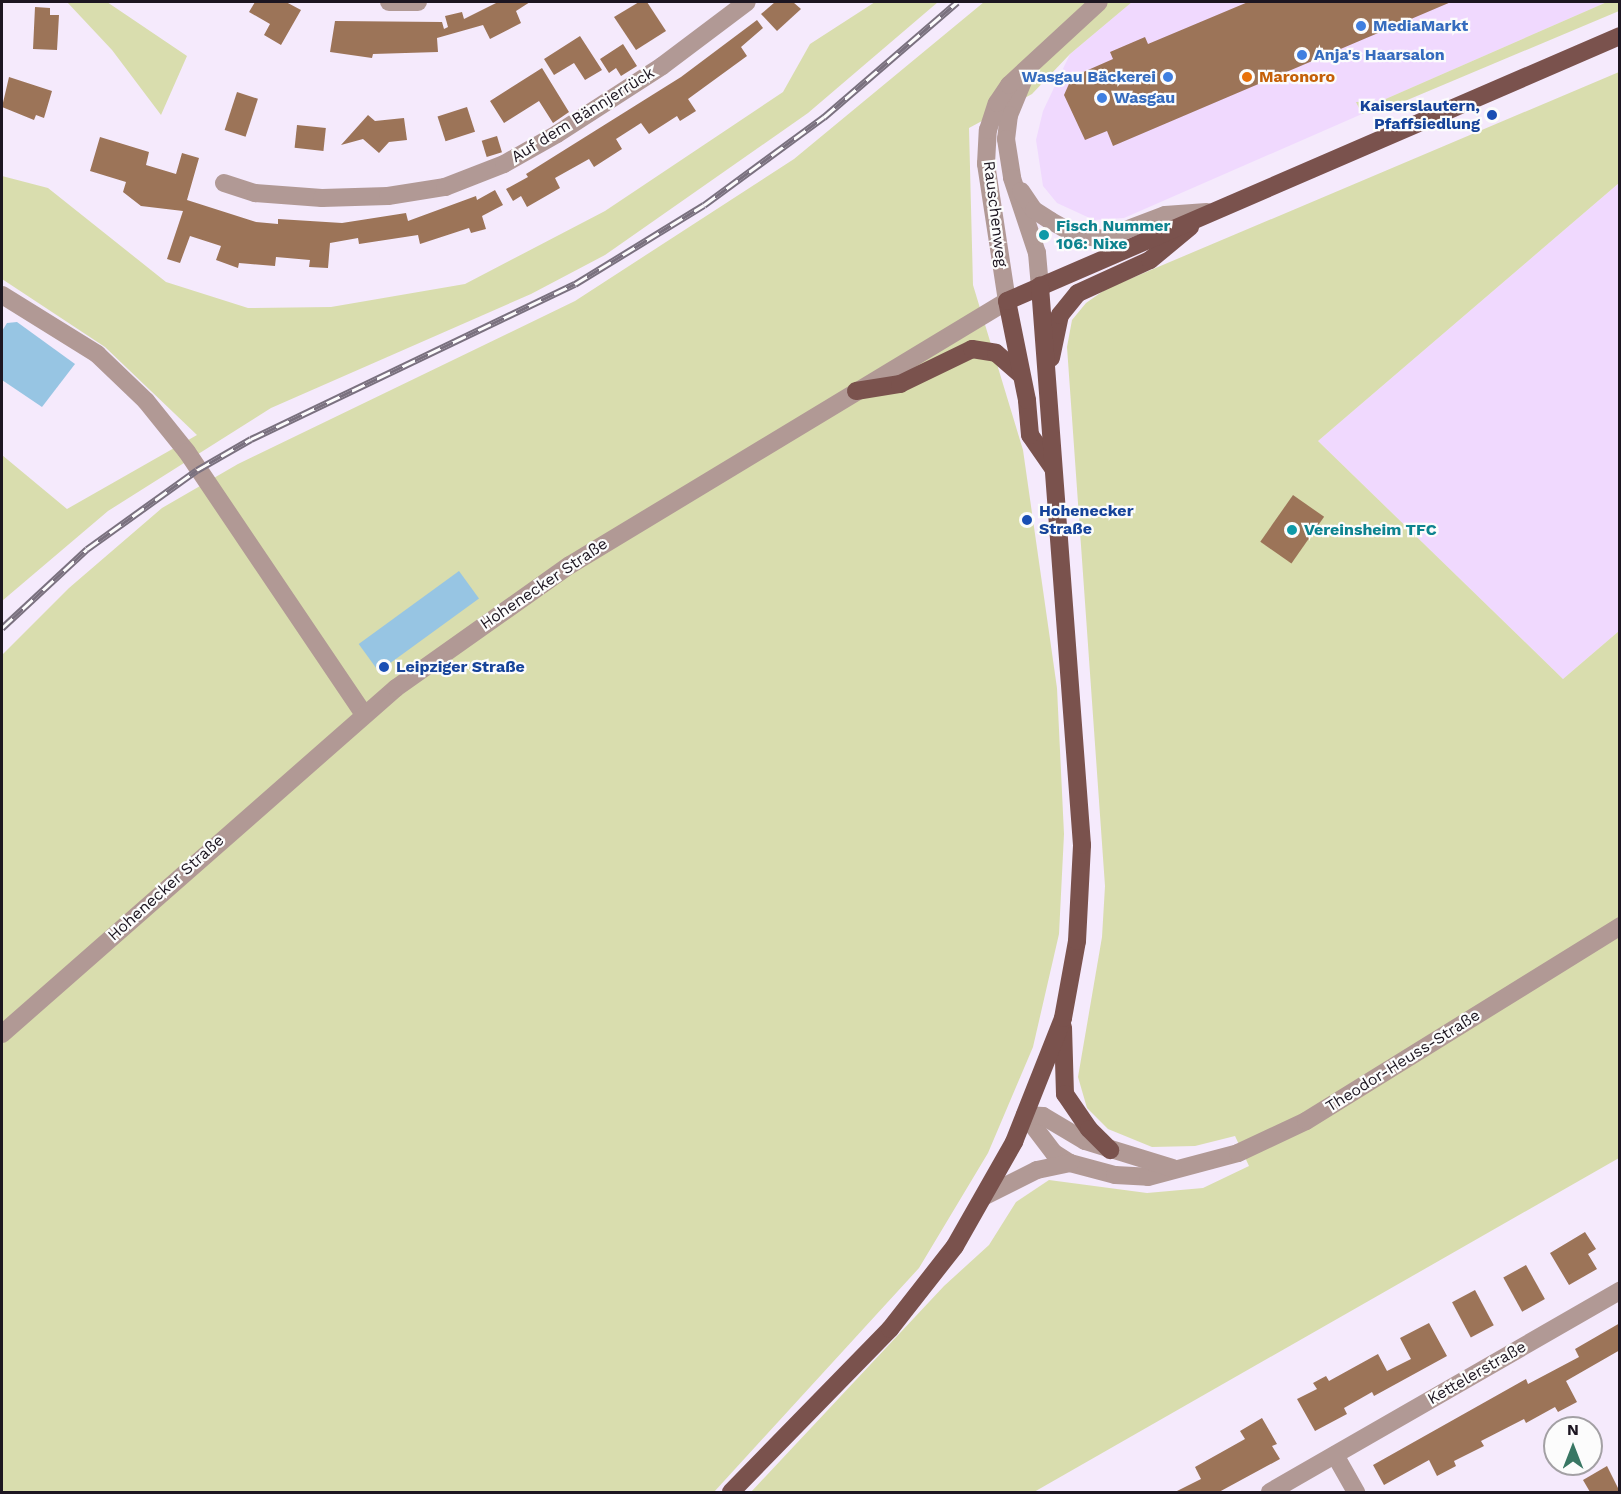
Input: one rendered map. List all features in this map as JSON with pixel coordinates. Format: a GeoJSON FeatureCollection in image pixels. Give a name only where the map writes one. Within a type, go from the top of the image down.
{"type":"FeatureCollection","features":[{"type":"Feature","properties":{"kind":"main road","name":"Hohenecker Straße"},"geometry":{"type":"LineString","coordinates":[[1007,301],[1207,212],[1620,36]]}},
{"type":"Feature","properties":{"kind":"main road"},"geometry":{"type":"LineString","coordinates":[[1047,379],[1060,315],[1078,293],[1150,260],[1207,212]]}},
{"type":"Feature","properties":{"kind":"main road"},"geometry":{"type":"LineString","coordinates":[[731,1492],[890,1329],[955,1246],[985,1196],[1025,1115],[1063,1018],[1077,940],[1082,845],[1040,286]]}},
{"type":"Feature","properties":{"kind":"main road"},"geometry":{"type":"LineString","coordinates":[[1007,301],[1027,400],[1030,435],[1053,469]]}},
{"type":"Feature","properties":{"kind":"main road"},"geometry":{"type":"LineString","coordinates":[[856,391],[900,384],[972,349],[996,353],[1020,374]]}},
{"type":"Feature","properties":{"kind":"main road"},"geometry":{"type":"LineString","coordinates":[[1063,1018],[1065,1094],[1076,1113],[1110,1150]]}},
{"type":"Feature","properties":{"kind":"street"},"geometry":{"type":"LineString","coordinates":[[389,2],[418,2]]}},
{"type":"Feature","properties":{"kind":"street","name":"Auf dem Bännjerrück"},"geometry":{"type":"LineString","coordinates":[[224,183],[255,193],[322,198],[388,196],[445,187],[504,164],[558,134],[662,66],[747,2]]}},
{"type":"Feature","properties":{"kind":"street","name":"Rauschenweg"},"geometry":{"type":"LineString","coordinates":[[1007,301],[986,164],[988,129],[997,104],[1009,85],[1028,69],[1060,34],[1099,2]]}},
{"type":"Feature","properties":{"kind":"street","name":"Rauschenweg"},"geometry":{"type":"LineString","coordinates":[[1028,69],[1009,115],[1006,139],[1012,178],[1037,253],[1040,286]]}},
{"type":"Feature","properties":{"kind":"street"},"geometry":{"type":"LineString","coordinates":[[1012,178],[1034,210],[1074,234],[1102,239],[1165,215],[1207,212]]}},
{"type":"Feature","properties":{"kind":"street"},"geometry":{"type":"LineString","coordinates":[[2,295],[97,354],[146,401],[187,452],[363,713]]}},
{"type":"Feature","properties":{"kind":"street","name":"Hohenecker Straße"},"geometry":{"type":"LineString","coordinates":[[2,1034],[363,713],[570,565],[1007,301]]}},
{"type":"Feature","properties":{"kind":"street","name":"Theodor-Heuss-Straße"},"geometry":{"type":"LineString","coordinates":[[1025,1115],[1054,1153],[1070,1163],[1115,1175],[1148,1177],[1174,1168],[1238,1153],[1306,1121],[1620,926]]}},
{"type":"Feature","properties":{"kind":"street","name":"Theodor-Heuss-Straße"},"geometry":{"type":"LineString","coordinates":[[1025,1115],[1038,1114],[1056,1120],[1085,1141],[1174,1168]]}},
{"type":"Feature","properties":{"kind":"street"},"geometry":{"type":"LineString","coordinates":[[985,1196],[1037,1170],[1070,1163]]}},
{"type":"Feature","properties":{"kind":"street","name":"Kettelerstraße"},"geometry":{"type":"LineString","coordinates":[[1270,1492],[1620,1291]]}},
{"type":"Feature","properties":{"kind":"street"},"geometry":{"type":"LineString","coordinates":[[1335,1455],[1356,1492]]}},
{"type":"Feature","properties":{"kind":"shaded area"},"geometry":{"type":"Polygon","coordinates":[[[1132,2],[1607,2],[1381,101],[1357,102],[1362,114],[1124,218],[1094,220],[1057,203],[1043,186],[1036,140],[1043,111],[1070,54],[1132,2]]]}},
{"type":"Feature","properties":{"kind":"shaded area"},"geometry":{"type":"Polygon","coordinates":[[[1619,183],[1619,631],[1563,679],[1318,441],[1619,183]]]}},
{"type":"Feature","properties":{"kind":"green space"},"geometry":{"type":"Polygon","coordinates":[[[67,2],[107,2],[187,56],[161,115],[112,50],[67,2]]]}},
{"type":"Feature","properties":{"kind":"green space"},"geometry":{"type":"Polygon","coordinates":[[[875,2],[938,2],[808,113],[605,255],[531,294],[271,408],[108,511],[2,601],[2,455],[67,509],[197,435],[105,347],[2,279],[2,176],[48,188],[166,282],[248,308],[331,307],[465,284],[605,211],[783,92],[810,44],[875,2]]]}},
{"type":"Feature","properties":{"kind":"green space"},"geometry":{"type":"Polygon","coordinates":[[[984,2],[1132,2],[1070,54],[1032,94],[969,128],[973,285],[1023,450],[1057,688],[1064,834],[1059,934],[1033,1047],[988,1153],[919,1268],[714,1492],[2,1492],[2,655],[69,588],[162,508],[238,464],[575,301],[794,159],[984,2]]]}},
{"type":"Feature","properties":{"kind":"green space"},"geometry":{"type":"Polygon","coordinates":[[[1607,2],[1619,2],[1619,11],[1405,101],[1362,114],[1356,102],[1381,101],[1607,2]]]}},
{"type":"Feature","properties":{"kind":"green space"},"geometry":{"type":"Polygon","coordinates":[[[1619,72],[1619,183],[1318,441],[1563,679],[1619,631],[1619,1158],[1034,1492],[751,1492],[944,1286],[989,1245],[1016,1202],[1049,1180],[1147,1193],[1203,1188],[1249,1166],[1235,1136],[1195,1146],[1152,1147],[1108,1129],[1087,1108],[1078,1077],[1102,937],[1105,886],[1067,347],[1072,320],[1086,303],[1106,289],[1619,72]]]}},
{"type":"Feature","properties":{"kind":"water"},"geometry":{"type":"Polygon","coordinates":[[[17,322],[75,364],[42,407],[2,380],[2,331],[7,323],[17,322]]]}},
{"type":"Feature","properties":{"kind":"water"},"geometry":{"type":"Polygon","coordinates":[[[459,571],[479,599],[379,671],[359,644],[459,571]]]}},
{"type":"Feature","properties":{"kind":"building"},"geometry":{"type":"Polygon","coordinates":[[[255,2],[286,2],[301,10],[281,45],[264,35],[270,24],[249,12],[255,2]]]}},
{"type":"Feature","properties":{"kind":"building"},"geometry":{"type":"Polygon","coordinates":[[[498,2],[530,2],[516,11],[521,23],[490,39],[483,25],[437,38],[438,52],[373,54],[372,58],[330,52],[335,21],[442,22],[444,29],[448,27],[445,16],[462,12],[464,19],[498,2]]]}},
{"type":"Feature","properties":{"kind":"building"},"geometry":{"type":"Polygon","coordinates":[[[639,2],[647,2],[666,31],[636,50],[614,17],[639,2]]]}},
{"type":"Feature","properties":{"kind":"building"},"geometry":{"type":"Polygon","coordinates":[[[775,2],[793,2],[801,9],[777,31],[761,14],[775,2]]]}},
{"type":"Feature","properties":{"kind":"building"},"geometry":{"type":"Polygon","coordinates":[[[1248,2],[1451,2],[1113,146],[1107,131],[1085,140],[1064,95],[1072,77],[1113,59],[1110,52],[1145,37],[1148,44],[1248,2]]]}},
{"type":"Feature","properties":{"kind":"building"},"geometry":{"type":"Polygon","coordinates":[[[35,7],[50,8],[50,15],[59,15],[57,50],[33,49],[35,7]]]}},
{"type":"Feature","properties":{"kind":"building"},"geometry":{"type":"Polygon","coordinates":[[[757,20],[763,28],[741,47],[747,56],[688,99],[696,111],[680,121],[677,116],[649,134],[641,123],[616,139],[622,149],[594,167],[589,159],[555,178],[560,188],[527,207],[521,196],[513,201],[506,189],[528,177],[526,174],[681,77],[757,20]]]}},
{"type":"Feature","properties":{"kind":"building"},"geometry":{"type":"Polygon","coordinates":[[[580,36],[602,70],[585,80],[574,63],[554,75],[544,59],[580,36]]]}},
{"type":"Feature","properties":{"kind":"building"},"geometry":{"type":"Polygon","coordinates":[[[623,44],[637,66],[621,76],[616,68],[609,73],[600,59],[623,44]]]}},
{"type":"Feature","properties":{"kind":"building"},"geometry":{"type":"Polygon","coordinates":[[[542,68],[569,112],[553,123],[539,101],[504,123],[490,101],[542,68]]]}},
{"type":"Feature","properties":{"kind":"building"},"geometry":{"type":"Polygon","coordinates":[[[9,77],[52,91],[44,118],[36,115],[34,120],[2,107],[9,77]]]}},
{"type":"Feature","properties":{"kind":"building"},"geometry":{"type":"Polygon","coordinates":[[[237,92],[258,99],[246,137],[225,130],[237,92]]]}},
{"type":"Feature","properties":{"kind":"building"},"geometry":{"type":"Polygon","coordinates":[[[467,107],[475,132],[446,141],[438,117],[467,107]]]}},
{"type":"Feature","properties":{"kind":"building"},"geometry":{"type":"Polygon","coordinates":[[[368,115],[375,121],[404,118],[407,140],[389,142],[379,153],[363,139],[341,145],[368,115]]]}},
{"type":"Feature","properties":{"kind":"building"},"geometry":{"type":"Polygon","coordinates":[[[297,125],[326,128],[323,151],[295,148],[297,125]]]}},
{"type":"Feature","properties":{"kind":"building"},"geometry":{"type":"Polygon","coordinates":[[[497,136],[502,152],[487,157],[482,141],[497,136]]]}},
{"type":"Feature","properties":{"kind":"building"},"geometry":{"type":"Polygon","coordinates":[[[100,137],[149,152],[146,165],[176,174],[182,153],[199,158],[187,200],[256,222],[278,224],[278,219],[342,223],[406,213],[408,221],[476,196],[477,200],[495,190],[503,205],[482,216],[486,229],[471,233],[469,228],[420,244],[418,235],[359,244],[358,238],[330,243],[328,268],[309,267],[310,260],[276,257],[275,266],[239,263],[238,268],[216,260],[221,246],[190,236],[180,263],[167,259],[183,211],[141,206],[123,192],[126,182],[90,171],[100,137]]]}},
{"type":"Feature","properties":{"kind":"building","name":"Vereinsheim TFC"},"geometry":{"type":"Polygon","coordinates":[[[1293,495],[1324,517],[1291,563],[1260,542],[1293,495]]]}},
{"type":"Feature","properties":{"kind":"building"},"geometry":{"type":"Polygon","coordinates":[[[1585,1232],[1596,1249],[1588,1254],[1597,1269],[1569,1285],[1550,1253],[1585,1232]]]}},
{"type":"Feature","properties":{"kind":"building"},"geometry":{"type":"Polygon","coordinates":[[[1526,1265],[1545,1299],[1522,1312],[1503,1278],[1526,1265]]]}},
{"type":"Feature","properties":{"kind":"building"},"geometry":{"type":"Polygon","coordinates":[[[1475,1290],[1494,1325],[1471,1338],[1452,1302],[1475,1290]]]}},
{"type":"Feature","properties":{"kind":"building"},"geometry":{"type":"Polygon","coordinates":[[[1429,1323],[1447,1356],[1374,1396],[1372,1392],[1344,1408],[1347,1414],[1315,1431],[1297,1399],[1317,1389],[1313,1383],[1326,1376],[1329,1381],[1378,1354],[1387,1371],[1411,1359],[1400,1338],[1429,1323]]]}},
{"type":"Feature","properties":{"kind":"building"},"geometry":{"type":"Polygon","coordinates":[[[1620,1323],[1620,1350],[1566,1381],[1577,1402],[1558,1412],[1555,1407],[1526,1423],[1524,1419],[1481,1441],[1484,1446],[1454,1461],[1456,1466],[1437,1476],[1429,1460],[1384,1485],[1373,1465],[1526,1379],[1528,1384],[1579,1357],[1575,1349],[1620,1323]]]}},
{"type":"Feature","properties":{"kind":"building"},"geometry":{"type":"Polygon","coordinates":[[[1262,1418],[1277,1444],[1272,1446],[1280,1459],[1219,1492],[1175,1492],[1201,1479],[1195,1467],[1245,1439],[1240,1431],[1262,1418]]]}},
{"type":"Feature","properties":{"kind":"building"},"geometry":{"type":"Polygon","coordinates":[[[1607,1466],[1620,1492],[1590,1492],[1583,1480],[1590,1476],[1603,1476],[1603,1468],[1607,1466]]]}},
{"type":"Feature","properties":{"kind":"railway"},"geometry":{"type":"LineString","coordinates":[[2,628],[87,549],[197,470],[251,439],[575,284],[704,205],[824,117],[957,2]]}},
{"type":"Feature","properties":{"kind":"place","name":"MediaMarkt"},"geometry":{"type":"Point","coordinates":[1361,26]}},
{"type":"Feature","properties":{"kind":"place","name":"Anja's Haarsalon"},"geometry":{"type":"Point","coordinates":[1302,55]}},
{"type":"Feature","properties":{"kind":"place","name":"Wasgau Bäckerei"},"geometry":{"type":"Point","coordinates":[1168,77]}},
{"type":"Feature","properties":{"kind":"place","name":"Maronoro"},"geometry":{"type":"Point","coordinates":[1247,77]}},
{"type":"Feature","properties":{"kind":"place","name":"Wasgau"},"geometry":{"type":"Point","coordinates":[1102,98]}},
{"type":"Feature","properties":{"kind":"place","name":"Kaiserslautern, Pfaffsiedlung"},"geometry":{"type":"Point","coordinates":[1492,115]}},
{"type":"Feature","properties":{"kind":"place","name":"Fisch Nummer 106: Nixe"},"geometry":{"type":"Point","coordinates":[1044,235]}},
{"type":"Feature","properties":{"kind":"place","name":"Hohenecker Straße"},"geometry":{"type":"Point","coordinates":[1027,520]}},
{"type":"Feature","properties":{"kind":"place","name":"Vereinsheim TFC"},"geometry":{"type":"Point","coordinates":[1292,530]}},
{"type":"Feature","properties":{"kind":"place","name":"Leipziger Straße"},"geometry":{"type":"Point","coordinates":[384,667]}}]}
